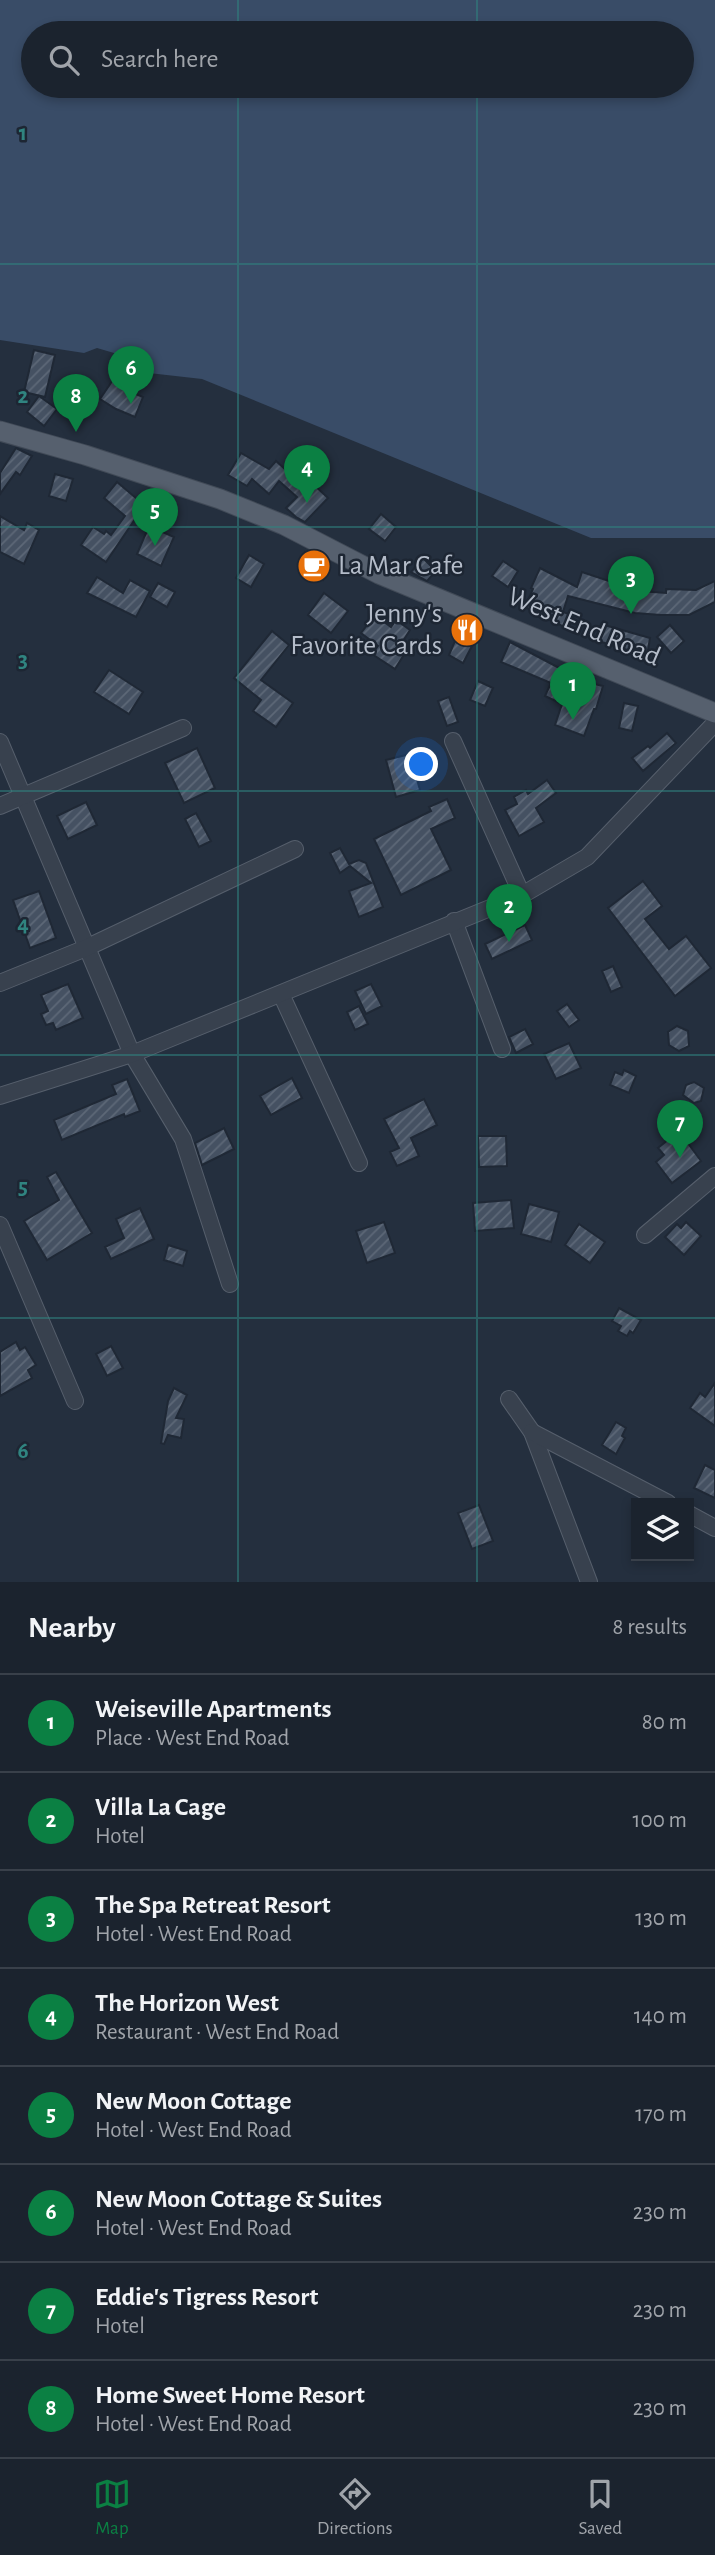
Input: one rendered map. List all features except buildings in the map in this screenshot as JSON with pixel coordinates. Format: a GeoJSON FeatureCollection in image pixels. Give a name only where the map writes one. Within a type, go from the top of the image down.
{"type":"FeatureCollection","features":[{"type":"Feature","properties":{"kind":"main road","name":"West End Road"},"geometry":{"type":"LineString","coordinates":[[0,431],[85,455],[220,499],[284,525],[379,574],[715,713]]}},
{"type":"Feature","properties":{"kind":"street"},"geometry":{"type":"LineString","coordinates":[[0,1096],[132,1054],[522,895],[587,857],[715,723]]}},
{"type":"Feature","properties":{"kind":"street"},"geometry":{"type":"LineString","coordinates":[[0,806],[183,728]]}},
{"type":"Feature","properties":{"kind":"street"},"geometry":{"type":"LineString","coordinates":[[453,741],[522,895]]}},
{"type":"Feature","properties":{"kind":"street"},"geometry":{"type":"LineString","coordinates":[[0,742],[132,1054],[183,1139],[230,1284]]}},
{"type":"Feature","properties":{"kind":"street"},"geometry":{"type":"LineString","coordinates":[[0,982],[86,948],[295,849]]}},
{"type":"Feature","properties":{"kind":"street"},"geometry":{"type":"LineString","coordinates":[[454,921],[502,1049]]}},
{"type":"Feature","properties":{"kind":"street"},"geometry":{"type":"LineString","coordinates":[[281,994],[359,1163]]}},
{"type":"Feature","properties":{"kind":"street"},"geometry":{"type":"LineString","coordinates":[[645,1235],[715,1176]]}},
{"type":"Feature","properties":{"kind":"street"},"geometry":{"type":"LineString","coordinates":[[1,1231],[75,1401]]}},
{"type":"Feature","properties":{"kind":"street"},"geometry":{"type":"LineString","coordinates":[[509,1399],[532,1432],[589,1582]]}},
{"type":"Feature","properties":{"kind":"street"},"geometry":{"type":"LineString","coordinates":[[532,1432],[658,1498]]}},
{"type":"Feature","properties":{"kind":"street"},"geometry":{"type":"LineString","coordinates":[[694,1517],[715,1528]]}},
{"type":"Feature","properties":{"kind":"water"},"geometry":{"type":"Polygon","coordinates":[[[0,0],[715,0],[715,538],[591,538],[202,379],[140,372],[132,366],[131,358],[97,348],[84,353],[0,340],[0,0]]]}},
{"type":"Feature","properties":{"kind":"place","name":"New Moon Cottage & Suites"},"geometry":{"type":"Point","coordinates":[131,404]}},
{"type":"Feature","properties":{"kind":"place","name":"Home Sweet Home Resort"},"geometry":{"type":"Point","coordinates":[76,432]}},
{"type":"Feature","properties":{"kind":"place","name":"The Horizon West"},"geometry":{"type":"Point","coordinates":[307,503]}},
{"type":"Feature","properties":{"kind":"place","name":"New Moon Cottage"},"geometry":{"type":"Point","coordinates":[155,546]}},
{"type":"Feature","properties":{"kind":"place","name":"La Mar Cafe"},"geometry":{"type":"Point","coordinates":[314,566]}},
{"type":"Feature","properties":{"kind":"place","name":"The Spa Retreat Resort"},"geometry":{"type":"Point","coordinates":[631,614]}},
{"type":"Feature","properties":{"kind":"place","name":"Jenny's Favorite Cards"},"geometry":{"type":"Point","coordinates":[467,630]}},
{"type":"Feature","properties":{"kind":"place","name":"Weiseville Apartments"},"geometry":{"type":"Point","coordinates":[573,720]}},
{"type":"Feature","properties":{"kind":"place","name":"Villa La Cage"},"geometry":{"type":"Point","coordinates":[509,942]}},
{"type":"Feature","properties":{"kind":"place","name":"Eddie's Tigress Resort"},"geometry":{"type":"Point","coordinates":[680,1158]}}]}
